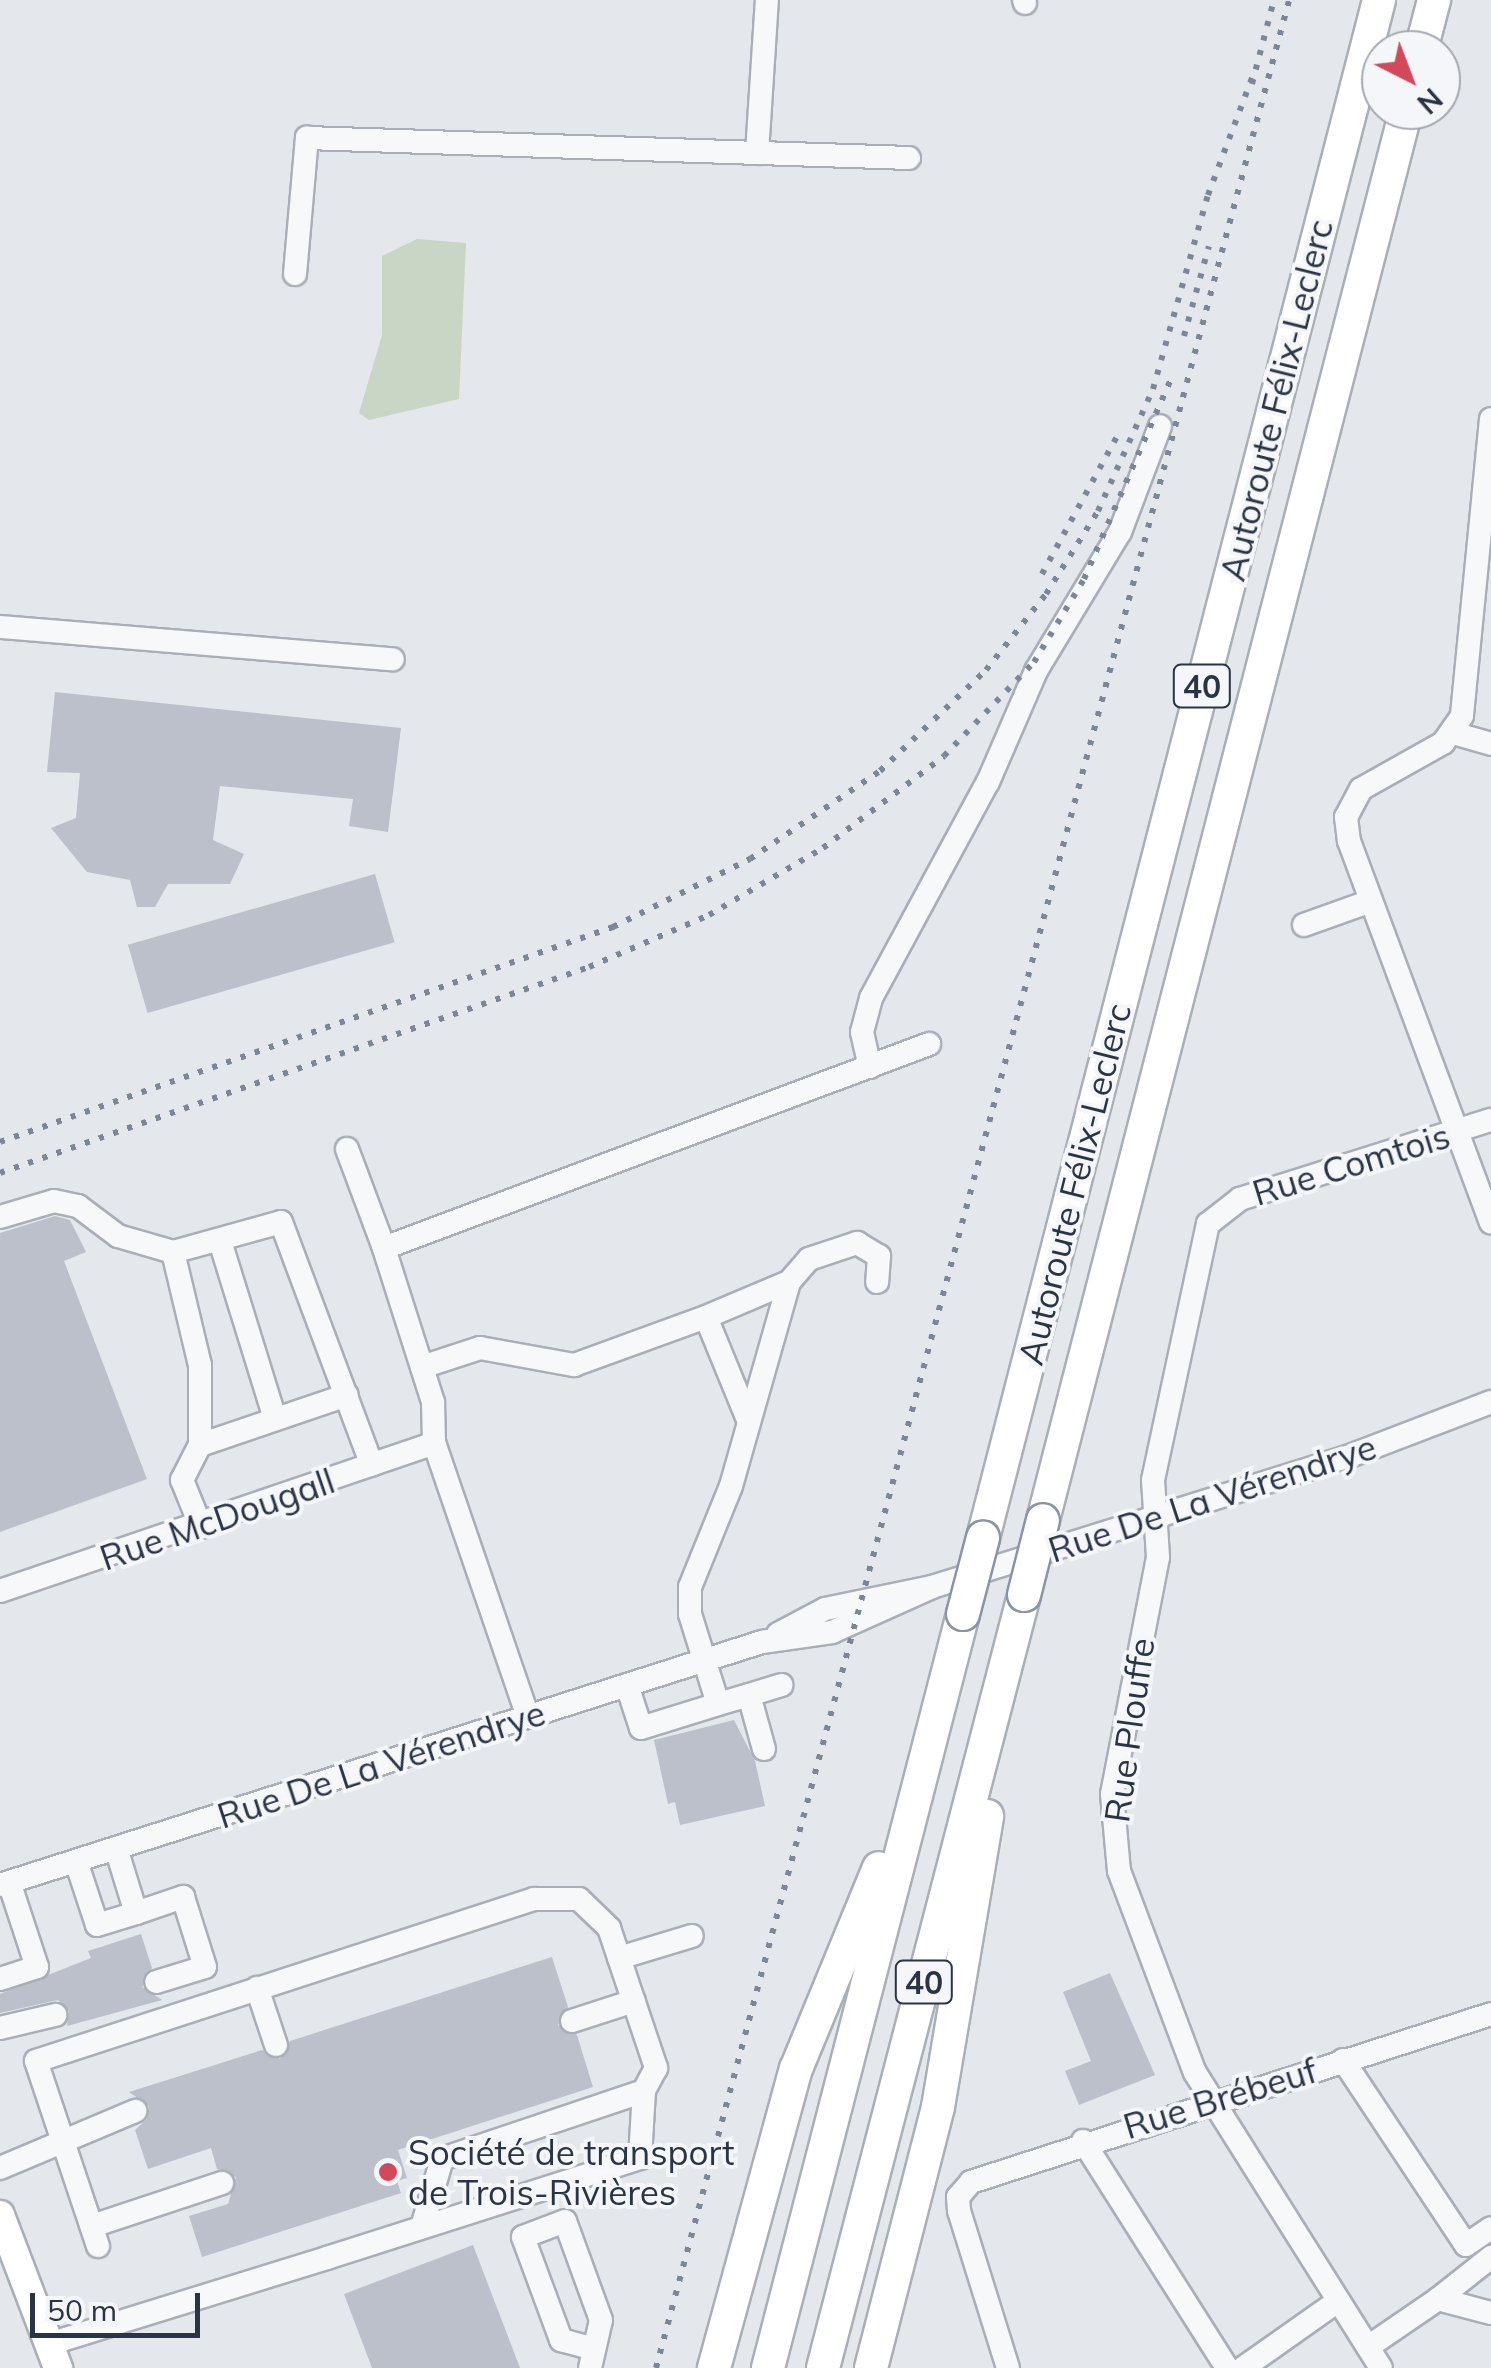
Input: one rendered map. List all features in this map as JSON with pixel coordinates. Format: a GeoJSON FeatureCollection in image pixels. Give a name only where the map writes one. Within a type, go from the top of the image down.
{"type":"FeatureCollection","features":[{"type":"Feature","properties":{"kind":"highway","name":"Autoroute Félix-Leclerc"},"geometry":{"type":"LineString","coordinates":[[768,2368],[1379,0]]}},
{"type":"Feature","properties":{"kind":"highway"},"geometry":{"type":"LineString","coordinates":[[1426,30],[1434,0]]}},
{"type":"Feature","properties":{"kind":"highway","name":"Autoroute Félix-Leclerc"},"geometry":{"type":"LineString","coordinates":[[823,2368],[1401,130]]}},
{"type":"Feature","properties":{"kind":"highway"},"geometry":{"type":"LineString","coordinates":[[870,2368],[938,2106],[1024,1595]]}},
{"type":"Feature","properties":{"kind":"highway"},"geometry":{"type":"LineString","coordinates":[[714,2368],[796,2069],[926,1753]]}},
{"type":"Feature","properties":{"kind":"main road"},"geometry":{"type":"LineString","coordinates":[[0,2215],[53,2356]]}},
{"type":"Feature","properties":{"kind":"street"},"geometry":{"type":"LineString","coordinates":[[757,153],[767,0]]}},
{"type":"Feature","properties":{"kind":"street"},"geometry":{"type":"LineString","coordinates":[[295,274],[307,138],[909,158]]}},
{"type":"Feature","properties":{"kind":"street"},"geometry":{"type":"LineString","coordinates":[[870,1066],[862,1032],[871,998],[988,782],[1036,671],[1120,532],[1160,426]]}},
{"type":"Feature","properties":{"kind":"street"},"geometry":{"type":"LineString","coordinates":[[1490,433],[1466,698],[1453,733],[1360,789],[1348,804],[1347,832],[1491,1222]]}},
{"type":"Feature","properties":{"kind":"street"},"geometry":{"type":"LineString","coordinates":[[0,627],[393,659]]}},
{"type":"Feature","properties":{"kind":"street"},"geometry":{"type":"LineString","coordinates":[[1466,698],[1491,703]]}},
{"type":"Feature","properties":{"kind":"street"},"geometry":{"type":"LineString","coordinates":[[1453,733],[1491,744]]}},
{"type":"Feature","properties":{"kind":"street"},"geometry":{"type":"LineString","coordinates":[[1304,924],[1371,901]]}},
{"type":"Feature","properties":{"kind":"street"},"geometry":{"type":"LineString","coordinates":[[384,1248],[930,1044]]}},
{"type":"Feature","properties":{"kind":"street","name":"Rue Comtois"},"geometry":{"type":"LineString","coordinates":[[1215,1215],[1240,1199],[1491,1120]]}},
{"type":"Feature","properties":{"kind":"street"},"geometry":{"type":"LineString","coordinates":[[347,1149],[434,1402],[434,1442],[528,1717]]}},
{"type":"Feature","properties":{"kind":"street"},"geometry":{"type":"LineString","coordinates":[[0,1217],[54,1201],[78,1206],[118,1236],[173,1252],[281,1222],[372,1465]]}},
{"type":"Feature","properties":{"kind":"street","name":"Rue Plouffe"},"geometry":{"type":"LineString","coordinates":[[1215,1215],[1200,1249],[1153,1480],[1158,1556],[1116,1765],[1113,1845],[1145,1944],[1211,2102],[1381,2368]]}},
{"type":"Feature","properties":{"kind":"street"},"geometry":{"type":"LineString","coordinates":[[220,1241],[275,1420]]}},
{"type":"Feature","properties":{"kind":"street"},"geometry":{"type":"LineString","coordinates":[[718,1704],[690,1614],[693,1575],[749,1422],[789,1282],[809,1259],[858,1244],[879,1256],[877,1282]]}},
{"type":"Feature","properties":{"kind":"street"},"geometry":{"type":"LineString","coordinates":[[173,1252],[200,1365],[200,1445],[182,1480],[201,1527]]}},
{"type":"Feature","properties":{"kind":"street"},"geometry":{"type":"LineString","coordinates":[[422,1367],[480,1348],[574,1365],[789,1282]]}},
{"type":"Feature","properties":{"kind":"street"},"geometry":{"type":"LineString","coordinates":[[706,1317],[749,1422]]}},
{"type":"Feature","properties":{"kind":"street"},"geometry":{"type":"LineString","coordinates":[[200,1445],[347,1395]]}},
{"type":"Feature","properties":{"kind":"street","name":"Rue De La Vérendrye"},"geometry":{"type":"LineString","coordinates":[[5,1884],[762,1642],[832,1632],[932,1587],[1154,1518],[1491,1402]]}},
{"type":"Feature","properties":{"kind":"street","name":"Rue McDougall"},"geometry":{"type":"LineString","coordinates":[[0,1592],[201,1527],[434,1442]]}},
{"type":"Feature","properties":{"kind":"street"},"geometry":{"type":"LineString","coordinates":[[627,1685],[640,1728],[781,1685]]}},
{"type":"Feature","properties":{"kind":"street"},"geometry":{"type":"LineString","coordinates":[[749,1695],[764,1749]]}},
{"type":"Feature","properties":{"kind":"street"},"geometry":{"type":"LineString","coordinates":[[116,1848],[136,1912]]}},
{"type":"Feature","properties":{"kind":"street"},"geometry":{"type":"LineString","coordinates":[[76,1861],[97,1925],[183,1898],[205,1966],[156,1982]]}},
{"type":"Feature","properties":{"kind":"street"},"geometry":{"type":"LineString","coordinates":[[0,1979],[38,1971],[5,1884]]}},
{"type":"Feature","properties":{"kind":"street"},"geometry":{"type":"LineString","coordinates":[[53,2356],[422,2227],[640,2158],[644,2092],[656,2068],[620,1958],[600,1914],[579,1900],[554,1895],[36,2061],[95,2236],[222,2183]]}},
{"type":"Feature","properties":{"kind":"street"},"geometry":{"type":"LineString","coordinates":[[620,1958],[692,1936]]}},
{"type":"Feature","properties":{"kind":"street"},"geometry":{"type":"LineString","coordinates":[[257,1988],[276,2045]]}},
{"type":"Feature","properties":{"kind":"street"},"geometry":{"type":"LineString","coordinates":[[572,2021],[634,2000]]}},
{"type":"Feature","properties":{"kind":"street","name":"Rue Brébeuf"},"geometry":{"type":"LineString","coordinates":[[1008,2368],[958,2198],[984,2174],[1491,2014]]}},
{"type":"Feature","properties":{"kind":"street"},"geometry":{"type":"LineString","coordinates":[[0,2028],[56,2015]]}},
{"type":"Feature","properties":{"kind":"street"},"geometry":{"type":"LineString","coordinates":[[1343,2060],[1466,2245],[1491,2228]]}},
{"type":"Feature","properties":{"kind":"street"},"geometry":{"type":"LineString","coordinates":[[422,2227],[442,2158],[644,2092]]}},
{"type":"Feature","properties":{"kind":"street"},"geometry":{"type":"LineString","coordinates":[[0,2168],[64,2145],[91,2126],[135,2112]]}},
{"type":"Feature","properties":{"kind":"street"},"geometry":{"type":"LineString","coordinates":[[1083,2141],[1227,2368]]}},
{"type":"Feature","properties":{"kind":"street"},"geometry":{"type":"LineString","coordinates":[[565,2222],[602,2320],[592,2358],[561,2340],[523,2237],[565,2222]]}},
{"type":"Feature","properties":{"kind":"street"},"geometry":{"type":"LineString","coordinates":[[1368,2348],[1438,2300],[1491,2257]]}},
{"type":"Feature","properties":{"kind":"street"},"geometry":{"type":"LineString","coordinates":[[1438,2300],[1491,2314]]}},
{"type":"Feature","properties":{"kind":"street"},"geometry":{"type":"LineString","coordinates":[[1242,2368],[1338,2302]]}},
{"type":"Feature","properties":{"kind":"green space"},"geometry":{"type":"Polygon","coordinates":[[[417,239],[466,243],[459,399],[369,420],[359,413],[382,335],[382,256],[417,239]]]}},
{"type":"Feature","properties":{"kind":"building"},"geometry":{"type":"Polygon","coordinates":[[[55,692],[401,728],[388,832],[349,826],[353,799],[220,786],[213,840],[244,854],[230,884],[168,884],[155,907],[137,907],[130,880],[87,872],[51,828],[76,818],[80,773],[47,772],[55,692]]]}},
{"type":"Feature","properties":{"kind":"building"},"geometry":{"type":"Polygon","coordinates":[[[375,874],[395,942],[148,1013],[128,945],[375,874]]]}},
{"type":"Feature","properties":{"kind":"building"},"geometry":{"type":"Polygon","coordinates":[[[55,1216],[70,1220],[86,1252],[64,1261],[147,1479],[0,1532],[0,1233],[55,1216]]]}},
{"type":"Feature","properties":{"kind":"building"},"geometry":{"type":"Polygon","coordinates":[[[734,1720],[755,1761],[765,1806],[680,1825],[675,1802],[668,1804],[654,1740],[734,1720]]]}},
{"type":"Feature","properties":{"kind":"building"},"geometry":{"type":"Polygon","coordinates":[[[141,1934],[152,1968],[142,1987],[162,2000],[67,2026],[69,2011],[58,2000],[0,2013],[0,1994],[91,1958],[88,1951],[141,1934]]]}},
{"type":"Feature","properties":{"kind":"building"},"geometry":{"type":"Polygon","coordinates":[[[552,1957],[568,2007],[558,2025],[577,2035],[593,2087],[398,2150],[407,2178],[397,2181],[401,2193],[202,2257],[189,2216],[228,2204],[236,2177],[217,2169],[211,2148],[148,2169],[135,2130],[147,2119],[149,2106],[129,2092],[262,2050],[280,2059],[290,2041],[552,1957]]]}},
{"type":"Feature","properties":{"kind":"building"},"geometry":{"type":"Polygon","coordinates":[[[1110,1973],[1155,2075],[1079,2105],[1065,2071],[1091,2061],[1063,1992],[1110,1973]]]}},
{"type":"Feature","properties":{"kind":"building"},"geometry":{"type":"Polygon","coordinates":[[[473,2245],[520,2368],[372,2368],[344,2294],[473,2245]]]}},
{"type":"Feature","properties":{"kind":"railway"},"geometry":{"type":"LineString","coordinates":[[656,2368],[1289,0]]}},
{"type":"Feature","properties":{"kind":"railway"},"geometry":{"type":"LineString","coordinates":[[1252,84],[1272,7]]}},
{"type":"Feature","properties":{"kind":"railway"},"geometry":{"type":"LineString","coordinates":[[0,1142],[613,927],[750,859],[880,771],[986,670],[1046,594],[1098,511],[1153,389],[1208,195],[1255,70]]}},
{"type":"Feature","properties":{"kind":"railway"},"geometry":{"type":"LineString","coordinates":[[1184,336],[1209,246]]}},
{"type":"Feature","properties":{"kind":"railway"},"geometry":{"type":"LineString","coordinates":[[0,1173],[589,967],[709,915],[823,848],[944,756],[1034,662],[1084,579],[1173,374]]}},
{"type":"Feature","properties":{"kind":"railway"},"geometry":{"type":"LineString","coordinates":[[1042,574],[1121,429]]}},
{"type":"Feature","properties":{"kind":"place","name":"Société de transport de Trois-Rivières"},"geometry":{"type":"Point","coordinates":[388,2172]}}]}
